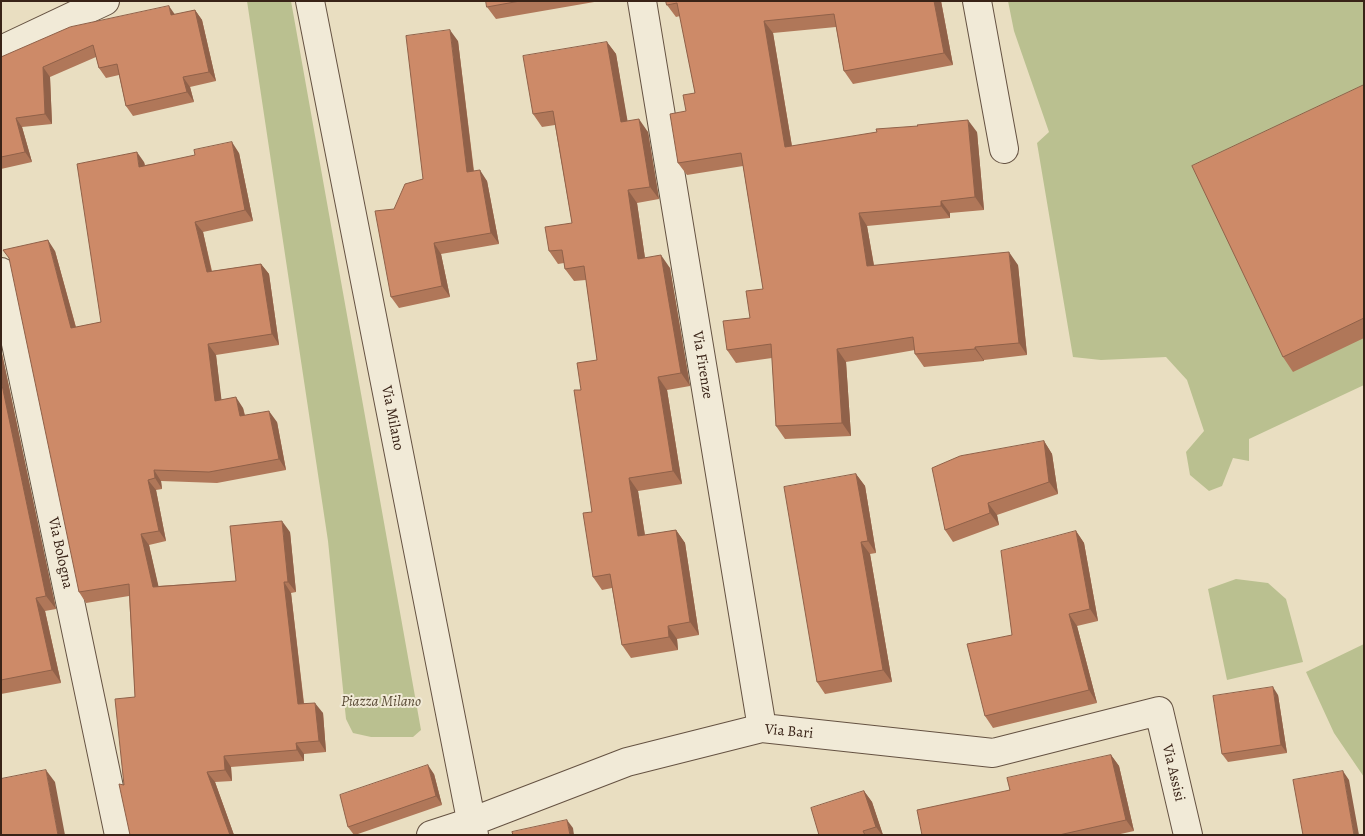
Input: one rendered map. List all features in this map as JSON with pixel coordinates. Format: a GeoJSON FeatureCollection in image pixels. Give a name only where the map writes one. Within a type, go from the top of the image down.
{"type":"FeatureCollection","features":[{"type":"Feature","properties":{"kind":"street"},"geometry":{"type":"LineString","coordinates":[[1,50],[105,1]]}},
{"type":"Feature","properties":{"kind":"street","name":"Via Milano"},"geometry":{"type":"LineString","coordinates":[[310,1],[472,828]]}},
{"type":"Feature","properties":{"kind":"street","name":"Via Firenze"},"geometry":{"type":"LineString","coordinates":[[642,1],[762,728]]}},
{"type":"Feature","properties":{"kind":"street"},"geometry":{"type":"LineString","coordinates":[[978,1],[1004,149]]}},
{"type":"Feature","properties":{"kind":"street","name":"Via Bologna"},"geometry":{"type":"LineString","coordinates":[[1,272],[119,835]]}},
{"type":"Feature","properties":{"kind":"street","name":"Via Bari"},"geometry":{"type":"LineString","coordinates":[[431,835],[472,828],[627,762],[762,728],[993,753],[1159,711]]}},
{"type":"Feature","properties":{"kind":"street","name":"Via Assisi"},"geometry":{"type":"LineString","coordinates":[[1159,711],[1188,835]]}},
{"type":"Feature","properties":{"kind":"green space","name":"Piazza Milano"},"geometry":{"type":"Polygon","coordinates":[[[247,1],[291,1],[421,730],[413,737],[371,737],[353,733],[346,719],[328,541],[247,1]]]}},
{"type":"Feature","properties":{"kind":"green space"},"geometry":{"type":"Polygon","coordinates":[[[1008,1],[1364,1],[1364,385],[1249,439],[1249,461],[1233,458],[1222,486],[1209,491],[1190,475],[1186,452],[1204,431],[1187,380],[1166,357],[1101,360],[1073,357],[1037,143],[1049,132],[1014,31],[1008,1]]]}},
{"type":"Feature","properties":{"kind":"green space"},"geometry":{"type":"Polygon","coordinates":[[[1236,579],[1268,583],[1286,599],[1303,662],[1227,680],[1208,589],[1236,579]]]}},
{"type":"Feature","properties":{"kind":"green space"},"geometry":{"type":"Polygon","coordinates":[[[1364,644],[1364,777],[1334,733],[1306,672],[1364,644]]]}},
{"type":"Feature","properties":{"kind":"building"},"geometry":{"type":"Polygon","coordinates":[[[486,1],[520,1],[487,7],[486,1]]]}},
{"type":"Feature","properties":{"kind":"building"},"geometry":{"type":"Polygon","coordinates":[[[666,1],[934,1],[944,53],[844,71],[834,14],[764,21],[785,147],[877,132],[876,129],[968,120],[975,197],[941,201],[941,206],[859,213],[867,266],[1009,252],[1019,343],[915,354],[913,337],[837,349],[842,423],[776,426],[771,344],[727,350],[723,321],[750,318],[746,291],[763,289],[741,153],[678,163],[670,114],[686,111],[683,95],[695,93],[677,3],[667,5],[666,1]]]}},
{"type":"Feature","properties":{"kind":"building"},"geometry":{"type":"Polygon","coordinates":[[[169,6],[171,15],[195,10],[209,72],[183,77],[187,92],[126,106],[117,64],[99,68],[93,45],[43,67],[45,114],[16,118],[25,152],[1,157],[1,57],[70,27],[169,6]]]}},
{"type":"Feature","properties":{"kind":"building"},"geometry":{"type":"Polygon","coordinates":[[[450,30],[467,172],[480,170],[491,233],[434,243],[442,286],[391,297],[375,211],[394,209],[405,184],[423,179],[406,36],[450,30]]]}},
{"type":"Feature","properties":{"kind":"building"},"geometry":{"type":"Polygon","coordinates":[[[607,42],[621,122],[639,119],[650,187],[628,190],[638,259],[661,255],[681,373],[658,377],[673,471],[629,478],[638,536],[676,530],[690,622],[668,626],[669,637],[622,645],[610,574],[593,577],[583,513],[592,512],[574,390],[581,390],[577,363],[597,360],[584,266],[565,269],[562,250],[549,251],[545,227],[572,223],[553,111],[533,114],[523,56],[607,42]]]}},
{"type":"Feature","properties":{"kind":"building"},"geometry":{"type":"Polygon","coordinates":[[[1364,85],[1364,318],[1283,357],[1192,166],[1364,85]]]}},
{"type":"Feature","properties":{"kind":"building"},"geometry":{"type":"Polygon","coordinates":[[[232,142],[245,210],[195,222],[207,272],[261,264],[272,334],[208,344],[215,401],[236,397],[240,416],[269,411],[279,459],[209,472],[154,470],[155,478],[148,480],[159,531],[141,534],[153,587],[236,581],[230,526],[282,521],[288,582],[284,582],[298,704],[315,703],[319,741],[296,743],[297,750],[224,756],[225,770],[207,772],[230,835],[130,835],[119,784],[124,785],[115,699],[135,697],[129,584],[79,592],[9,258],[3,250],[48,240],[71,328],[101,322],[77,164],[137,152],[139,167],[195,155],[194,150],[232,142]]]}},
{"type":"Feature","properties":{"kind":"building"},"geometry":{"type":"Polygon","coordinates":[[[1,380],[46,596],[36,598],[52,670],[1,680],[1,380]]]}},
{"type":"Feature","properties":{"kind":"building"},"geometry":{"type":"Polygon","coordinates":[[[1044,441],[1049,482],[988,503],[990,513],[945,530],[932,468],[960,456],[1044,441]]]}},
{"type":"Feature","properties":{"kind":"building"},"geometry":{"type":"Polygon","coordinates":[[[856,474],[868,541],[861,542],[883,670],[817,682],[784,487],[856,474]]]}},
{"type":"Feature","properties":{"kind":"building"},"geometry":{"type":"Polygon","coordinates":[[[1076,531],[1090,609],[1069,614],[1089,690],[985,716],[967,644],[1012,635],[1001,551],[1076,531]]]}},
{"type":"Feature","properties":{"kind":"building"},"geometry":{"type":"Polygon","coordinates":[[[1273,687],[1281,745],[1222,754],[1213,696],[1273,687]]]}},
{"type":"Feature","properties":{"kind":"building"},"geometry":{"type":"Polygon","coordinates":[[[1111,755],[1126,820],[1059,835],[922,835],[917,810],[1010,790],[1007,778],[1111,755]]]}},
{"type":"Feature","properties":{"kind":"building"},"geometry":{"type":"Polygon","coordinates":[[[428,765],[436,796],[348,827],[340,795],[428,765]]]}},
{"type":"Feature","properties":{"kind":"building"},"geometry":{"type":"Polygon","coordinates":[[[46,770],[58,835],[1,835],[1,779],[46,770]]]}},
{"type":"Feature","properties":{"kind":"building"},"geometry":{"type":"Polygon","coordinates":[[[1343,771],[1354,835],[1303,835],[1293,780],[1343,771]]]}},
{"type":"Feature","properties":{"kind":"building"},"geometry":{"type":"Polygon","coordinates":[[[864,791],[876,827],[863,831],[865,835],[819,835],[811,808],[864,791]]]}},
{"type":"Feature","properties":{"kind":"building"},"geometry":{"type":"Polygon","coordinates":[[[567,820],[570,835],[513,835],[512,832],[567,820]]]}}]}
